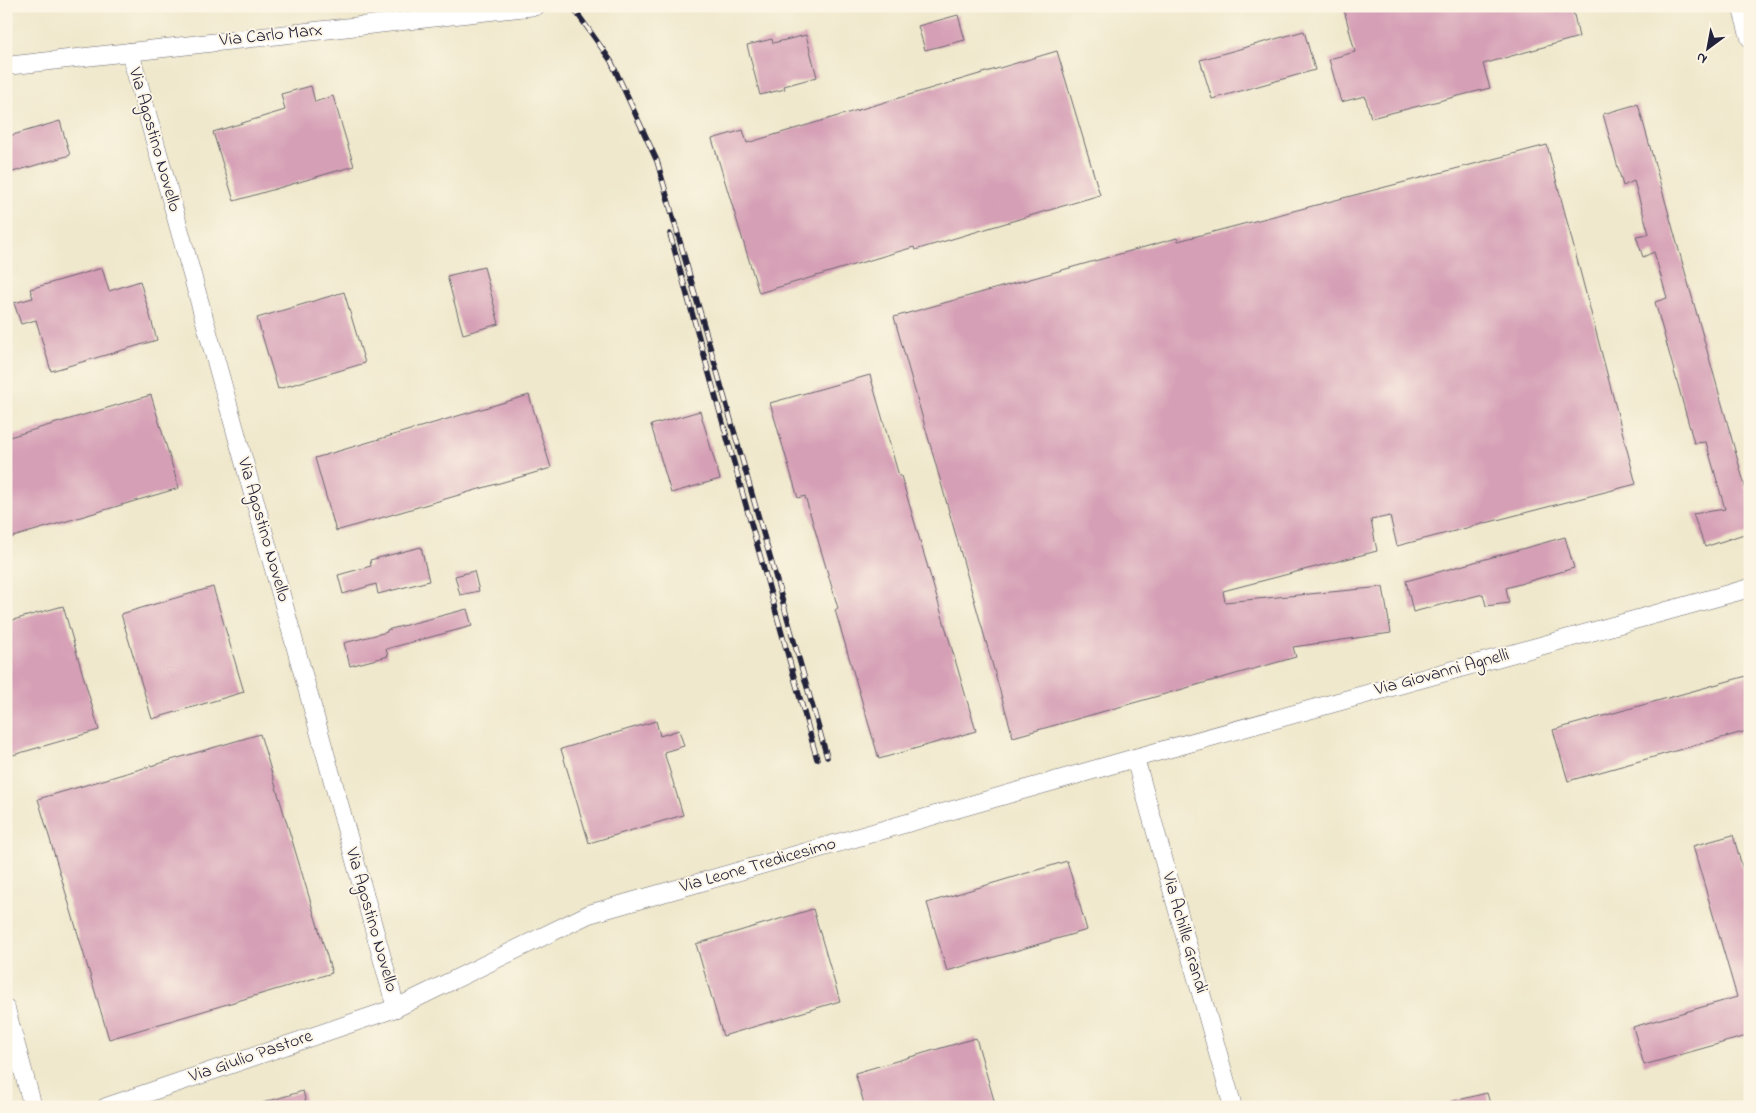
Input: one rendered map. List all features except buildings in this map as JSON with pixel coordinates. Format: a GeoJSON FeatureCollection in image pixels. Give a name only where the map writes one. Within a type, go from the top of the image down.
{"type":"FeatureCollection","features":[{"type":"Feature","properties":{"kind":"street","name":"Via Carlo Marx"},"geometry":{"type":"LineString","coordinates":[[6,66],[536,6]]}},
{"type":"Feature","properties":{"kind":"street"},"geometry":{"type":"LineString","coordinates":[[1740,6],[1750,38]]}},
{"type":"Feature","properties":{"kind":"street","name":"Via Agostino Novello"},"geometry":{"type":"LineString","coordinates":[[130,52],[396,1008]]}},
{"type":"Feature","properties":{"kind":"street","name":"Via Giovanni Agnelli"},"geometry":{"type":"LineString","coordinates":[[1134,758],[1750,588]]}},
{"type":"Feature","properties":{"kind":"street","name":"Via Leone Tredicesimo"},"geometry":{"type":"LineString","coordinates":[[396,1008],[589,914],[1134,758]]}},
{"type":"Feature","properties":{"kind":"street","name":"Via Achille Grandi"},"geometry":{"type":"LineString","coordinates":[[1134,758],[1233,1107]]}},
{"type":"Feature","properties":{"kind":"street","name":"Via Giulio Pastore"},"geometry":{"type":"LineString","coordinates":[[106,1107],[396,1008]]}},
{"type":"Feature","properties":{"kind":"street"},"geometry":{"type":"LineString","coordinates":[[6,1009],[33,1107]]}},
{"type":"Feature","properties":{"kind":"railway"},"geometry":{"type":"LineString","coordinates":[[572,6],[611,61],[657,161],[827,757]]}},
{"type":"Feature","properties":{"kind":"railway"},"geometry":{"type":"LineString","coordinates":[[670,234],[817,759]]}}]}
